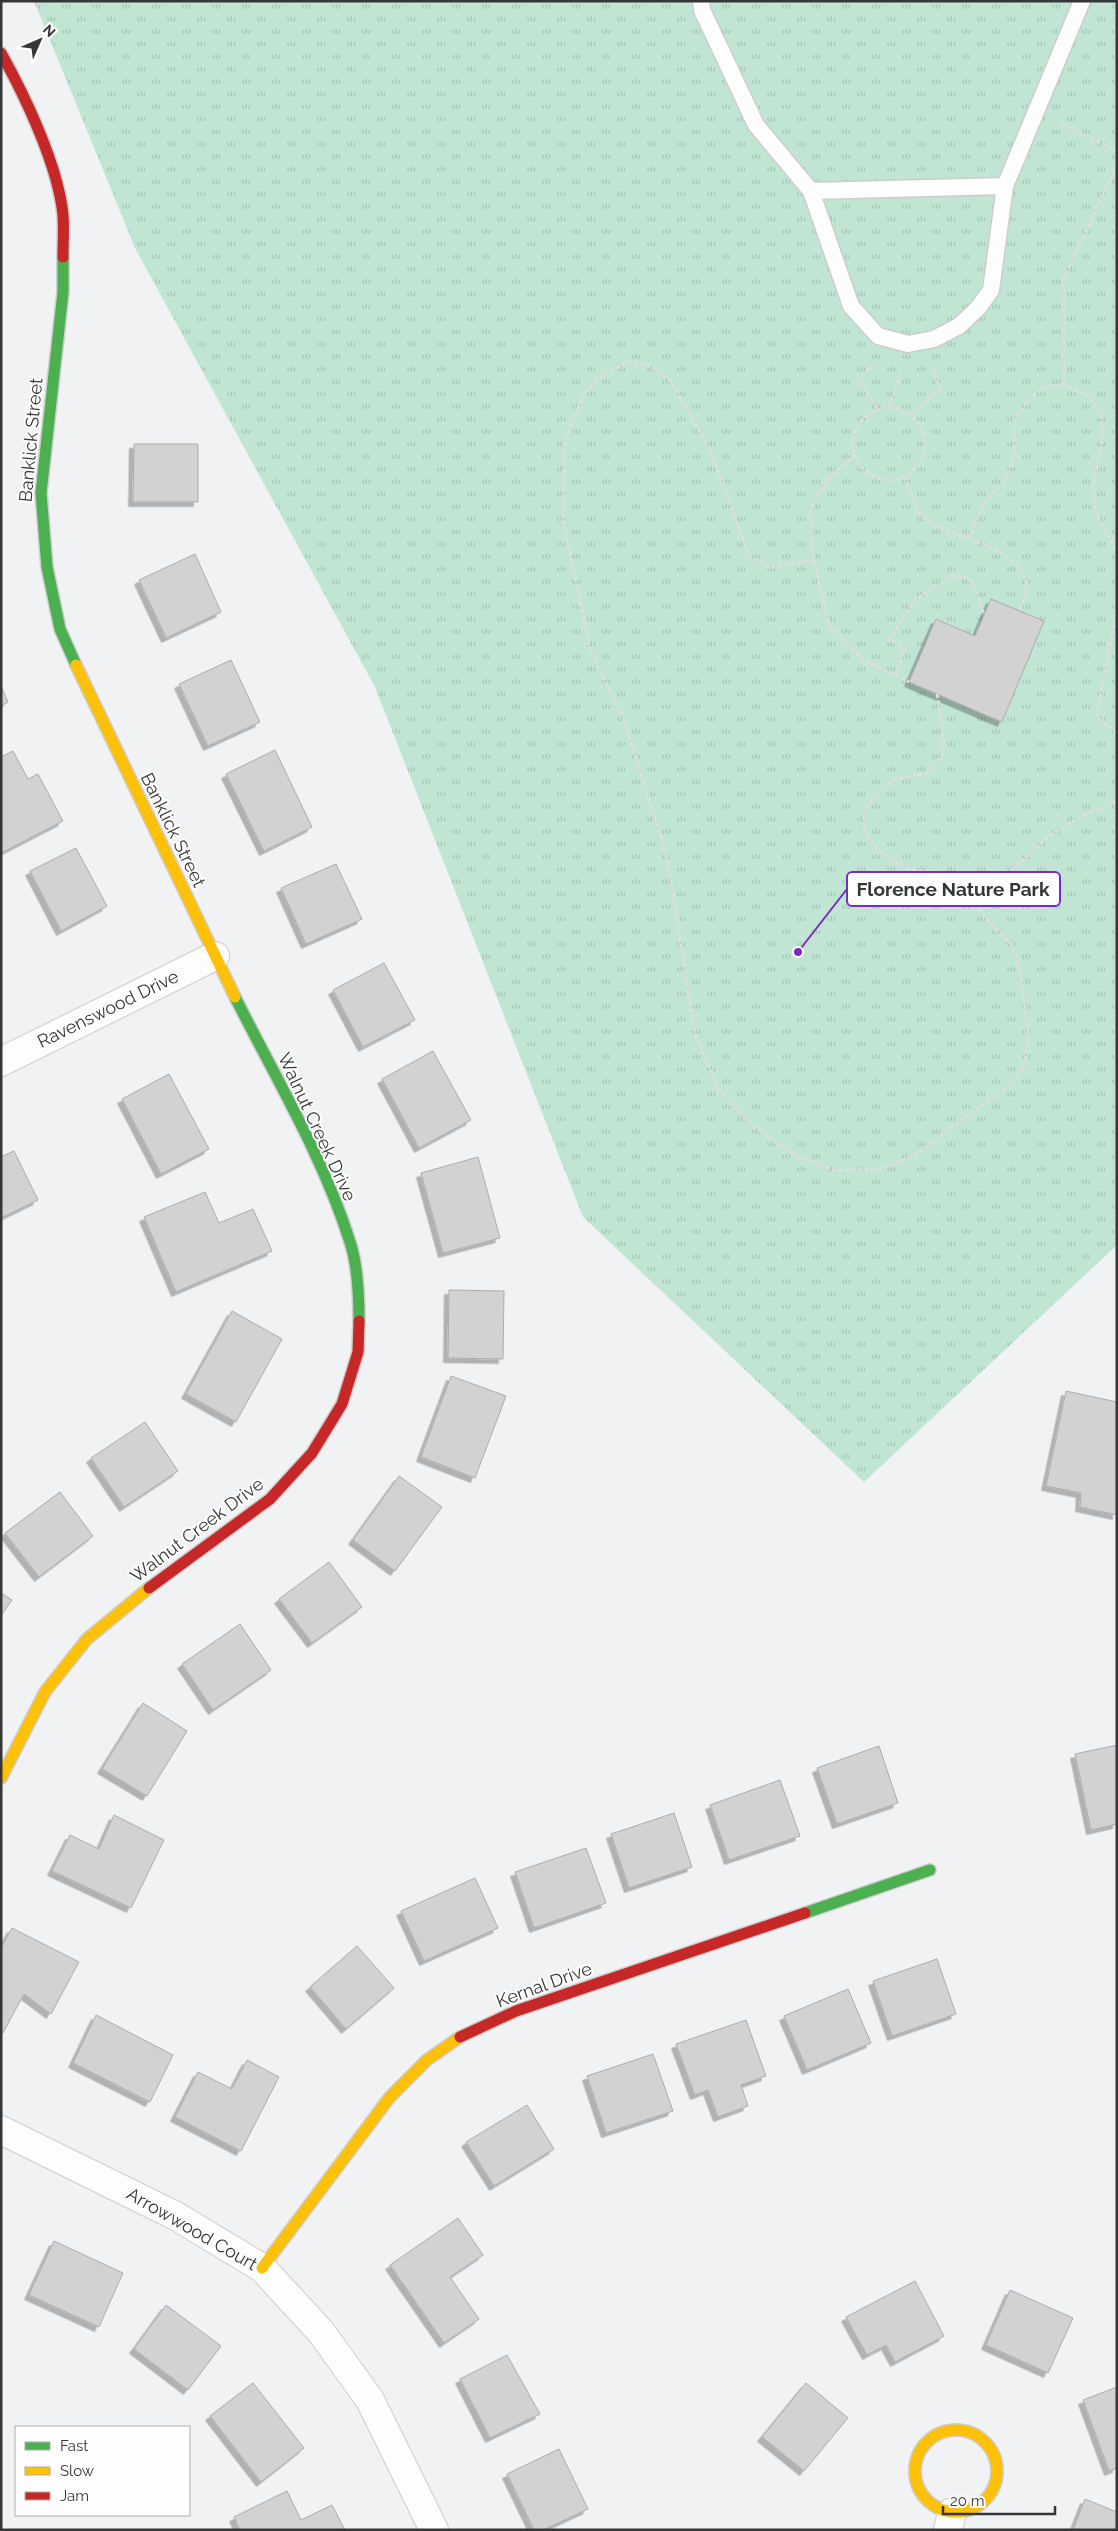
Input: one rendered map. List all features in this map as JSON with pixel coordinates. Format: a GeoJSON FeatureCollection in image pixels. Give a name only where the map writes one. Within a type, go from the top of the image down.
{"type":"FeatureCollection","features":[{"type":"Feature","properties":{"kind":"street","name":"Banklick Street"},"geometry":{"type":"LineString","coordinates":[[1,53],[19,85],[52,168],[63,214],[63,292],[41,493],[47,568],[60,629],[85,687],[214,956]]}},
{"type":"Feature","properties":{"kind":"street","name":"Ravenswood Drive"},"geometry":{"type":"LineString","coordinates":[[1,1062],[214,956]]}},
{"type":"Feature","properties":{"kind":"street","name":"Walnut Creek Drive"},"geometry":{"type":"LineString","coordinates":[[1,1778],[45,1692],[87,1638],[131,1602],[270,1499],[312,1454],[342,1404],[358,1352],[359,1295],[351,1244],[321,1168],[214,956]]}},
{"type":"Feature","properties":{"kind":"street","name":"Kernal Drive"},"geometry":{"type":"LineString","coordinates":[[262,2268],[390,2097],[427,2060],[465,2034],[516,2012],[930,1870]]}},
{"type":"Feature","properties":{"kind":"street","name":"Arrowwood Court"},"geometry":{"type":"LineString","coordinates":[[1,2130],[176,2216],[262,2268],[321,2332],[370,2400],[434,2530]]}},
{"type":"Feature","properties":{"kind":"street"},"geometry":{"type":"LineString","coordinates":[[955,2429],[969,2432],[981,2438],[990,2448],[996,2460],[997,2473],[994,2486],[988,2498],[978,2507],[965,2511],[950,2521],[939,2509],[927,2501],[919,2490],[914,2476],[915,2463],[920,2449],[929,2439],[942,2432],[955,2429]]}},
{"type":"Feature","properties":{"kind":"lane"},"geometry":{"type":"LineString","coordinates":[[701,1],[702,10],[756,125],[811,191],[851,306],[878,336],[908,344],[934,339],[959,326],[978,308],[991,290],[1005,186],[1082,1]]}},
{"type":"Feature","properties":{"kind":"lane"},"geometry":{"type":"LineString","coordinates":[[811,191],[1005,186]]}},
{"type":"Feature","properties":{"kind":"path"},"geometry":{"type":"LineString","coordinates":[[1059,124],[1117,150]]}},
{"type":"Feature","properties":{"kind":"path"},"geometry":{"type":"LineString","coordinates":[[1064,384],[1064,278],[1117,165]]}},
{"type":"Feature","properties":{"kind":"path"},"geometry":{"type":"LineString","coordinates":[[878,336],[878,360],[858,379],[878,410]]}},
{"type":"Feature","properties":{"kind":"path"},"geometry":{"type":"LineString","coordinates":[[910,416],[940,390],[931,361],[934,339]]}},
{"type":"Feature","properties":{"kind":"path"},"geometry":{"type":"LineString","coordinates":[[889,408],[908,344]]}},
{"type":"Feature","properties":{"kind":"path"},"geometry":{"type":"LineString","coordinates":[[814,560],[768,567],[749,556],[711,452],[670,380],[649,365],[628,362],[605,374],[584,393],[566,443],[564,519],[590,650],[622,715],[667,855],[696,1033],[718,1088],[753,1126],[798,1157],[837,1171],[882,1169],[914,1156],[1008,1086],[1025,1067],[1028,1034],[1021,971],[1012,945],[985,918],[970,896],[966,875]]}},
{"type":"Feature","properties":{"kind":"path"},"geometry":{"type":"LineString","coordinates":[[968,539],[984,503],[1008,477],[1014,453],[1015,420],[1028,402],[1042,388],[1064,384],[1091,398],[1102,418],[1102,442],[1093,485],[1097,516],[1117,552]]}},
{"type":"Feature","properties":{"kind":"path"},"geometry":{"type":"LineString","coordinates":[[889,408],[901,410],[910,416],[924,435],[924,447],[918,464],[905,476],[893,480],[869,475],[860,466],[855,456],[854,433],[864,418],[878,410],[889,408]]}},
{"type":"Feature","properties":{"kind":"path"},"geometry":{"type":"LineString","coordinates":[[855,456],[835,472],[820,491],[810,512],[814,560],[828,625],[864,661],[909,682]]}},
{"type":"Feature","properties":{"kind":"path"},"geometry":{"type":"LineString","coordinates":[[905,476],[915,504],[927,520],[1001,553],[1018,567],[1026,582],[1026,593],[1020,611]]}},
{"type":"Feature","properties":{"kind":"path"},"geometry":{"type":"LineString","coordinates":[[895,675],[905,649],[889,639],[915,600],[952,576],[968,578],[976,589],[984,615]]}},
{"type":"Feature","properties":{"kind":"path"},"geometry":{"type":"LineString","coordinates":[[1117,611],[1096,718],[1117,733]]}},
{"type":"Feature","properties":{"kind":"path"},"geometry":{"type":"LineString","coordinates":[[937,694],[944,727],[943,756],[927,773],[896,779],[876,794],[864,811],[864,834],[881,853],[906,869],[1001,880],[1049,836],[1084,815],[1117,801]]}},
{"type":"Feature","properties":{"kind":"green space"},"geometry":{"type":"Polygon","coordinates":[[[34,1],[1117,1],[1117,1245],[864,1482],[583,1217],[375,687],[135,248],[34,1]]]}},
{"type":"Feature","properties":{"kind":"building"},"geometry":{"type":"Polygon","coordinates":[[[134,444],[198,444],[198,502],[133,502],[134,444]]]}},
{"type":"Feature","properties":{"kind":"building"},"geometry":{"type":"Polygon","coordinates":[[[195,554],[221,612],[166,638],[139,580],[195,554]]]}},
{"type":"Feature","properties":{"kind":"building"},"geometry":{"type":"Polygon","coordinates":[[[991,599],[1044,621],[1002,722],[909,682],[936,619],[975,636],[991,599]]]}},
{"type":"Feature","properties":{"kind":"building"},"geometry":{"type":"Polygon","coordinates":[[[231,660],[260,722],[208,746],[179,684],[231,660]]]}},
{"type":"Feature","properties":{"kind":"building"},"geometry":{"type":"Polygon","coordinates":[[[1,686],[8,702],[1,706],[1,686]]]}},
{"type":"Feature","properties":{"kind":"building"},"geometry":{"type":"Polygon","coordinates":[[[275,750],[312,827],[264,851],[226,774],[275,750]]]}},
{"type":"Feature","properties":{"kind":"building"},"geometry":{"type":"Polygon","coordinates":[[[13,751],[28,779],[38,774],[63,821],[1,853],[1,757],[13,751]]]}},
{"type":"Feature","properties":{"kind":"building"},"geometry":{"type":"Polygon","coordinates":[[[76,848],[107,906],[61,931],[30,871],[76,848]]]}},
{"type":"Feature","properties":{"kind":"building"},"geometry":{"type":"Polygon","coordinates":[[[336,864],[362,919],[306,944],[281,888],[336,864]]]}},
{"type":"Feature","properties":{"kind":"building"},"geometry":{"type":"Polygon","coordinates":[[[384,963],[415,1020],[363,1047],[333,990],[384,963]]]}},
{"type":"Feature","properties":{"kind":"building"},"geometry":{"type":"Polygon","coordinates":[[[433,1051],[471,1120],[419,1148],[382,1079],[433,1051]]]}},
{"type":"Feature","properties":{"kind":"building"},"geometry":{"type":"Polygon","coordinates":[[[169,1074],[209,1149],[161,1174],[122,1099],[169,1074]]]}},
{"type":"Feature","properties":{"kind":"building"},"geometry":{"type":"Polygon","coordinates":[[[14,1151],[38,1200],[1,1218],[1,1157],[14,1151]]]}},
{"type":"Feature","properties":{"kind":"building"},"geometry":{"type":"Polygon","coordinates":[[[478,1157],[500,1238],[443,1253],[421,1173],[478,1157]]]}},
{"type":"Feature","properties":{"kind":"building"},"geometry":{"type":"Polygon","coordinates":[[[205,1192],[219,1223],[253,1209],[272,1251],[176,1292],[144,1217],[205,1192]]]}},
{"type":"Feature","properties":{"kind":"building"},"geometry":{"type":"Polygon","coordinates":[[[449,1290],[504,1291],[503,1359],[448,1358],[449,1290]]]}},
{"type":"Feature","properties":{"kind":"building"},"geometry":{"type":"Polygon","coordinates":[[[232,1311],[282,1339],[236,1422],[186,1394],[232,1311]]]}},
{"type":"Feature","properties":{"kind":"building"},"geometry":{"type":"Polygon","coordinates":[[[451,1376],[506,1396],[475,1478],[421,1457],[451,1376]]]}},
{"type":"Feature","properties":{"kind":"building"},"geometry":{"type":"Polygon","coordinates":[[[1066,1391],[1117,1402],[1117,1515],[1080,1507],[1081,1493],[1046,1486],[1066,1391]]]}},
{"type":"Feature","properties":{"kind":"building"},"geometry":{"type":"Polygon","coordinates":[[[145,1422],[178,1471],[124,1507],[91,1458],[145,1422]]]}},
{"type":"Feature","properties":{"kind":"building"},"geometry":{"type":"Polygon","coordinates":[[[399,1476],[442,1507],[395,1571],[353,1540],[399,1476]]]}},
{"type":"Feature","properties":{"kind":"building"},"geometry":{"type":"Polygon","coordinates":[[[60,1492],[93,1536],[39,1577],[5,1533],[60,1492]]]}},
{"type":"Feature","properties":{"kind":"building"},"geometry":{"type":"Polygon","coordinates":[[[329,1562],[362,1607],[312,1643],[279,1599],[329,1562]]]}},
{"type":"Feature","properties":{"kind":"building"},"geometry":{"type":"Polygon","coordinates":[[[1,1593],[12,1600],[1,1616],[1,1593]]]}},
{"type":"Feature","properties":{"kind":"building"},"geometry":{"type":"Polygon","coordinates":[[[240,1624],[271,1670],[213,1710],[182,1664],[240,1624]]]}},
{"type":"Feature","properties":{"kind":"building"},"geometry":{"type":"Polygon","coordinates":[[[143,1703],[187,1731],[147,1796],[102,1769],[143,1703]]]}},
{"type":"Feature","properties":{"kind":"building"},"geometry":{"type":"Polygon","coordinates":[[[1117,1745],[1117,1824],[1091,1830],[1075,1754],[1117,1745]]]}},
{"type":"Feature","properties":{"kind":"building"},"geometry":{"type":"Polygon","coordinates":[[[879,1746],[898,1803],[837,1824],[817,1768],[879,1746]]]}},
{"type":"Feature","properties":{"kind":"building"},"geometry":{"type":"Polygon","coordinates":[[[780,1780],[800,1836],[729,1860],[710,1805],[780,1780]]]}},
{"type":"Feature","properties":{"kind":"building"},"geometry":{"type":"Polygon","coordinates":[[[674,1813],[692,1867],[629,1888],[611,1834],[674,1813]]]}},
{"type":"Feature","properties":{"kind":"building"},"geometry":{"type":"Polygon","coordinates":[[[114,1815],[164,1840],[131,1908],[52,1871],[70,1835],[99,1849],[114,1815]]]}},
{"type":"Feature","properties":{"kind":"building"},"geometry":{"type":"Polygon","coordinates":[[[586,1848],[606,1903],[534,1928],[515,1872],[586,1848]]]}},
{"type":"Feature","properties":{"kind":"building"},"geometry":{"type":"Polygon","coordinates":[[[475,1878],[498,1928],[424,1961],[401,1911],[475,1878]]]}},
{"type":"Feature","properties":{"kind":"building"},"geometry":{"type":"Polygon","coordinates":[[[12,1928],[79,1962],[51,2014],[24,1994],[3,2033],[1,2032],[1,1948],[12,1928]]]}},
{"type":"Feature","properties":{"kind":"building"},"geometry":{"type":"Polygon","coordinates":[[[357,1946],[394,1988],[346,2029],[310,1987],[357,1946]]]}},
{"type":"Feature","properties":{"kind":"building"},"geometry":{"type":"Polygon","coordinates":[[[937,1959],[956,2014],[892,2036],[873,1981],[937,1959]]]}},
{"type":"Feature","properties":{"kind":"building"},"geometry":{"type":"Polygon","coordinates":[[[848,1989],[871,2043],[807,2070],[784,2016],[848,1989]]]}},
{"type":"Feature","properties":{"kind":"building"},"geometry":{"type":"Polygon","coordinates":[[[96,2015],[173,2055],[150,2102],[73,2063],[96,2015]]]}},
{"type":"Feature","properties":{"kind":"building"},"geometry":{"type":"Polygon","coordinates":[[[746,2020],[766,2076],[741,2085],[748,2106],[718,2117],[708,2090],[695,2095],[676,2044],[746,2020]]]}},
{"type":"Feature","properties":{"kind":"building"},"geometry":{"type":"Polygon","coordinates":[[[653,2054],[673,2111],[606,2133],[587,2076],[653,2054]]]}},
{"type":"Feature","properties":{"kind":"building"},"geometry":{"type":"Polygon","coordinates":[[[247,2060],[279,2077],[241,2151],[175,2117],[198,2072],[232,2089],[247,2060]]]}},
{"type":"Feature","properties":{"kind":"building"},"geometry":{"type":"Polygon","coordinates":[[[527,2105],[554,2149],[494,2186],[466,2142],[527,2105]]]}},
{"type":"Feature","properties":{"kind":"building"},"geometry":{"type":"Polygon","coordinates":[[[458,2218],[483,2255],[450,2277],[479,2319],[444,2343],[390,2265],[458,2218]]]}},
{"type":"Feature","properties":{"kind":"building"},"geometry":{"type":"Polygon","coordinates":[[[54,2241],[123,2273],[99,2327],[29,2295],[54,2241]]]}},
{"type":"Feature","properties":{"kind":"building"},"geometry":{"type":"Polygon","coordinates":[[[915,2281],[944,2336],[895,2362],[886,2345],[867,2355],[846,2317],[915,2281]]]}},
{"type":"Feature","properties":{"kind":"building"},"geometry":{"type":"Polygon","coordinates":[[[1010,2290],[1073,2318],[1048,2373],[986,2345],[1010,2290]]]}},
{"type":"Feature","properties":{"kind":"building"},"geometry":{"type":"Polygon","coordinates":[[[166,2305],[221,2346],[188,2390],[134,2349],[166,2305]]]}},
{"type":"Feature","properties":{"kind":"building"},"geometry":{"type":"Polygon","coordinates":[[[507,2355],[540,2414],[490,2438],[460,2379],[507,2355]]]}},
{"type":"Feature","properties":{"kind":"building"},"geometry":{"type":"Polygon","coordinates":[[[253,2383],[304,2448],[261,2482],[210,2416],[253,2383]]]}},
{"type":"Feature","properties":{"kind":"building"},"geometry":{"type":"Polygon","coordinates":[[[806,2383],[848,2418],[804,2471],[762,2437],[806,2383]]]}},
{"type":"Feature","properties":{"kind":"building"},"geometry":{"type":"Polygon","coordinates":[[[1117,2387],[1117,2468],[1109,2471],[1083,2400],[1117,2387]]]}},
{"type":"Feature","properties":{"kind":"building"},"geometry":{"type":"Polygon","coordinates":[[[559,2449],[588,2509],[543,2530],[534,2530],[507,2474],[559,2449]]]}},
{"type":"Feature","properties":{"kind":"building"},"geometry":{"type":"Polygon","coordinates":[[[287,2491],[301,2520],[332,2505],[345,2530],[240,2530],[234,2517],[287,2491]]]}},
{"type":"Feature","properties":{"kind":"building"},"geometry":{"type":"Polygon","coordinates":[[[1085,2499],[1117,2512],[1117,2530],[1073,2530],[1085,2499]]]}},
{"type":"Feature","properties":{"kind":"traffic: fast"},"geometry":{"type":"LineString","coordinates":[[63,257],[63,292],[41,493],[47,567],[60,629],[76,665]]}},
{"type":"Feature","properties":{"kind":"traffic: fast"},"geometry":{"type":"LineString","coordinates":[[235,997],[297,1117],[339,1210],[355,1261],[359,1321]]}},
{"type":"Feature","properties":{"kind":"traffic: fast"},"geometry":{"type":"LineString","coordinates":[[805,1913],[930,1870]]}},
{"type":"Feature","properties":{"kind":"traffic: slow"},"geometry":{"type":"LineString","coordinates":[[76,665],[235,997]]}},
{"type":"Feature","properties":{"kind":"traffic: slow"},"geometry":{"type":"LineString","coordinates":[[1,1778],[45,1692],[87,1639],[149,1588]]}},
{"type":"Feature","properties":{"kind":"traffic: slow"},"geometry":{"type":"LineString","coordinates":[[262,2268],[390,2097],[427,2060],[460,2037]]}},
{"type":"Feature","properties":{"kind":"traffic: slow"},"geometry":{"type":"LineString","coordinates":[[956,2430],[972,2433],[985,2442],[994,2455],[997,2471],[994,2487],[985,2500],[972,2509],[956,2512],[940,2509],[927,2500],[918,2487],[915,2471],[918,2455],[927,2442],[940,2433],[956,2430]]}},
{"type":"Feature","properties":{"kind":"traffic: jam"},"geometry":{"type":"LineString","coordinates":[[1,53],[30,110],[55,175],[63,215],[63,257]]}},
{"type":"Feature","properties":{"kind":"traffic: jam"},"geometry":{"type":"LineString","coordinates":[[149,1588],[270,1499],[312,1453],[342,1404],[358,1352],[359,1321]]}},
{"type":"Feature","properties":{"kind":"traffic: jam"},"geometry":{"type":"LineString","coordinates":[[460,2037],[516,2011],[805,1913]]}},
{"type":"Feature","properties":{"kind":"place","name":"Florence Nature Park"},"geometry":{"type":"Point","coordinates":[798,952]}}]}
